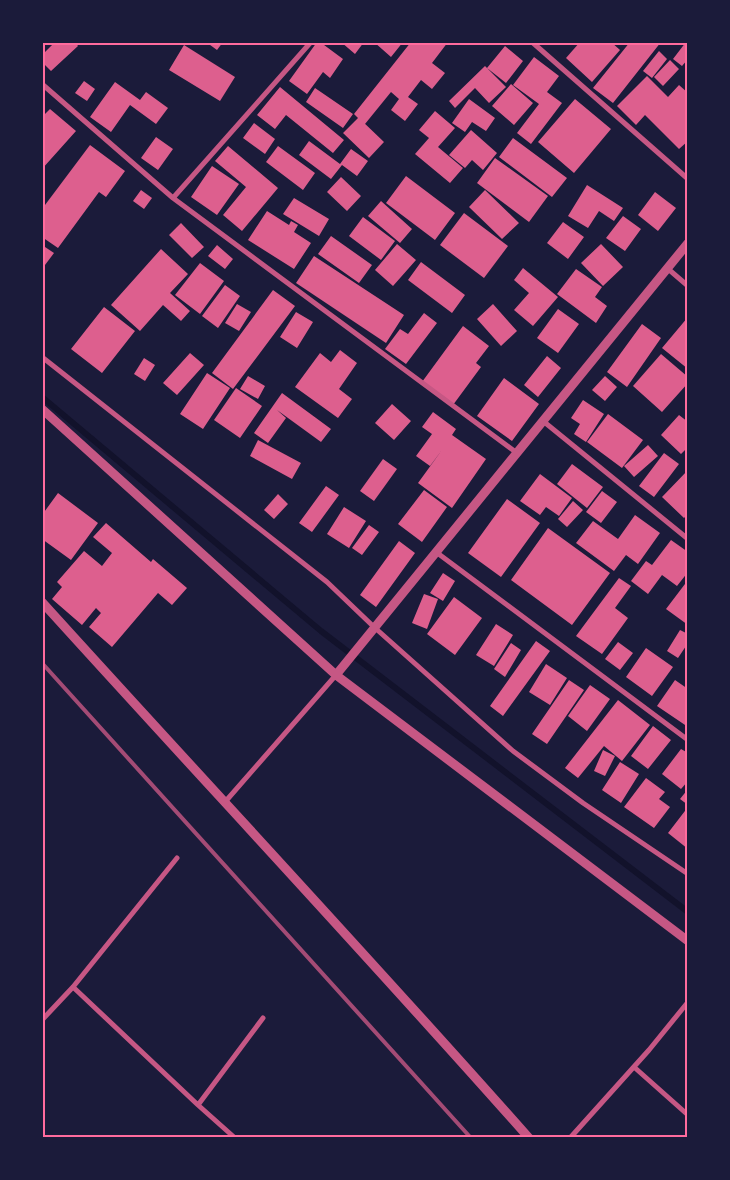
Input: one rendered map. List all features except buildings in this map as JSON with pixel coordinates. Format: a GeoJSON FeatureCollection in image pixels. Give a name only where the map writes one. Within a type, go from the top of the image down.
{"type":"FeatureCollection","features":[{"type":"Feature","properties":{"kind":"street"},"geometry":{"type":"LineString","coordinates":[[173,198],[311,42]]}},
{"type":"Feature","properties":{"kind":"street"},"geometry":{"type":"LineString","coordinates":[[532,42],[688,179]]}},
{"type":"Feature","properties":{"kind":"street"},"geometry":{"type":"LineString","coordinates":[[42,84],[173,198],[517,453]]}},
{"type":"Feature","properties":{"kind":"street"},"geometry":{"type":"LineString","coordinates":[[225,802],[336,675],[688,243]]}},
{"type":"Feature","properties":{"kind":"street"},"geometry":{"type":"LineString","coordinates":[[667,268],[688,286]]}},
{"type":"Feature","properties":{"kind":"street"},"geometry":{"type":"LineString","coordinates":[[42,357],[327,582],[374,628],[513,751],[583,804],[688,874]]}},
{"type":"Feature","properties":{"kind":"street"},"geometry":{"type":"LineString","coordinates":[[42,409],[336,675],[688,941]]}},
{"type":"Feature","properties":{"kind":"street"},"geometry":{"type":"LineString","coordinates":[[542,421],[688,539]]}},
{"type":"Feature","properties":{"kind":"street"},"geometry":{"type":"LineString","coordinates":[[436,551],[688,740]]}},
{"type":"Feature","properties":{"kind":"street"},"geometry":{"type":"LineString","coordinates":[[42,602],[360,947],[529,1138]]}},
{"type":"Feature","properties":{"kind":"street"},"geometry":{"type":"LineString","coordinates":[[42,1020],[73,987],[176,858]]}},
{"type":"Feature","properties":{"kind":"street"},"geometry":{"type":"LineString","coordinates":[[73,987],[235,1138]]}},
{"type":"Feature","properties":{"kind":"street"},"geometry":{"type":"LineString","coordinates":[[570,1138],[634,1067],[688,1002]]}},
{"type":"Feature","properties":{"kind":"street"},"geometry":{"type":"LineString","coordinates":[[198,1105],[264,1018]]}},
{"type":"Feature","properties":{"kind":"street"},"geometry":{"type":"LineString","coordinates":[[634,1067],[688,1114]]}},
{"type":"Feature","properties":{"kind":"waterway"},"geometry":{"type":"LineString","coordinates":[[42,397],[321,631],[688,912]]}},
{"type":"Feature","properties":{"kind":"railway"},"geometry":{"type":"LineString","coordinates":[[42,663],[471,1138]]}}]}
